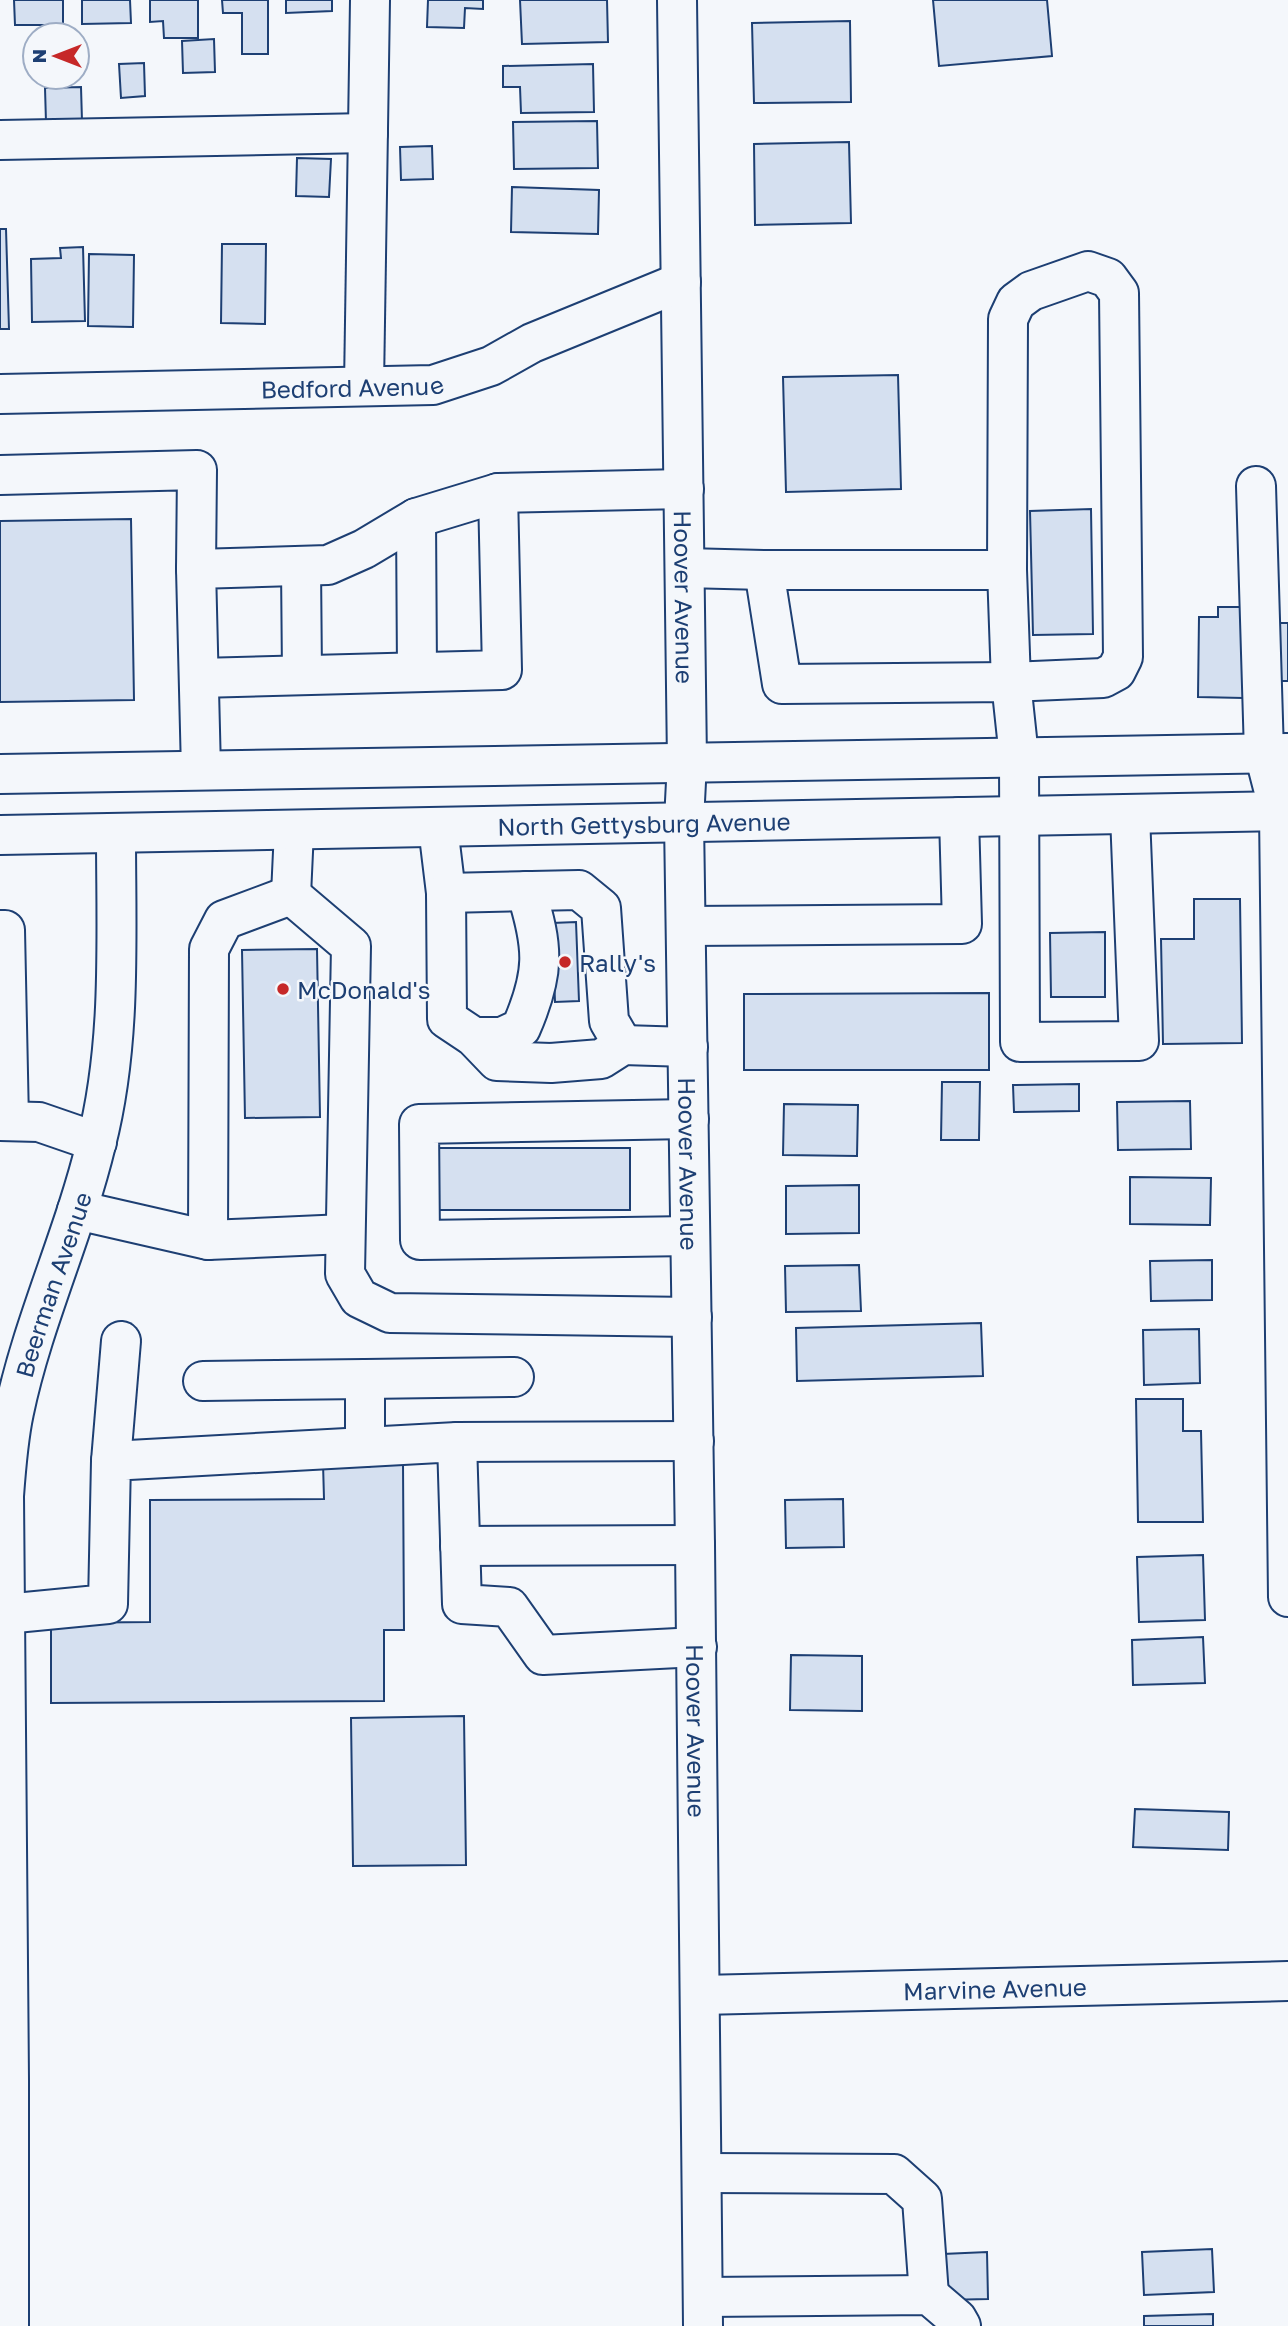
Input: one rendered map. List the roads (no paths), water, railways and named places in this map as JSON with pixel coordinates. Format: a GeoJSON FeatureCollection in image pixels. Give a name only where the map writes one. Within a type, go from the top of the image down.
{"type":"FeatureCollection","features":[{"type":"Feature","properties":{"kind":"street"},"geometry":{"type":"LineString","coordinates":[[364,386],[370,0]]}},
{"type":"Feature","properties":{"kind":"street","name":"Hoover Avenue"},"geometry":{"type":"LineString","coordinates":[[677,0],[687,762],[684,821],[703,2311]]}},
{"type":"Feature","properties":{"kind":"street"},"geometry":{"type":"LineString","coordinates":[[0,139],[368,133]]}},
{"type":"Feature","properties":{"kind":"street"},"geometry":{"type":"LineString","coordinates":[[764,570],[782,684],[1011,682],[1103,678],[1116,671],[1123,657],[1119,293],[1108,278],[1088,271],[1031,291],[1016,302],[1008,319],[1007,570],[1011,682],[1018,757],[1020,1042],[1139,1041],[1130,815]]}},
{"type":"Feature","properties":{"kind":"street","name":"Bedford Avenue"},"geometry":{"type":"LineString","coordinates":[[0,394],[433,385],[491,366],[532,343],[681,282]]}},
{"type":"Feature","properties":{"kind":"street"},"geometry":{"type":"LineString","coordinates":[[0,475],[197,470],[196,569],[201,770]]}},
{"type":"Feature","properties":{"kind":"street"},"geometry":{"type":"LineString","coordinates":[[1255,486],[1283,811],[1288,1597]]}},
{"type":"Feature","properties":{"kind":"street"},"geometry":{"type":"LineString","coordinates":[[196,569],[328,565],[364,550],[416,518],[498,493],[684,488]]}},
{"type":"Feature","properties":{"kind":"street"},"geometry":{"type":"LineString","coordinates":[[199,678],[502,670],[498,493]]}},
{"type":"Feature","properties":{"kind":"street"},"geometry":{"type":"LineString","coordinates":[[416,518],[417,672]]}},
{"type":"Feature","properties":{"kind":"street"},"geometry":{"type":"LineString","coordinates":[[301,566],[302,675]]}},
{"type":"Feature","properties":{"kind":"street"},"geometry":{"type":"LineString","coordinates":[[685,568],[1007,570]]}},
{"type":"Feature","properties":{"kind":"street"},"geometry":{"type":"LineString","coordinates":[[0,774],[1276,753]]}},
{"type":"Feature","properties":{"kind":"street","name":"North Gettysburg Avenue"},"geometry":{"type":"LineString","coordinates":[[0,835],[1283,811]]}},
{"type":"Feature","properties":{"kind":"street"},"geometry":{"type":"LineString","coordinates":[[686,926],[962,924],[959,817]]}},
{"type":"Feature","properties":{"kind":"street"},"geometry":{"type":"LineString","coordinates":[[438,827],[446,893],[447,1019],[474,1037],[497,1061],[551,1063],[601,1059],[623,1045],[688,1047]]}},
{"type":"Feature","properties":{"kind":"street"},"geometry":{"type":"LineString","coordinates":[[291,895],[294,830]]}},
{"type":"Feature","properties":{"kind":"street","name":"Beerman Avenue"},"geometry":{"type":"LineString","coordinates":[[9,2326],[4,2014],[5,1614],[2,1513],[14,1412],[32,1344],[97,1142],[107,1091],[116,1010],[116,834]]}},
{"type":"Feature","properties":{"kind":"street"},"geometry":{"type":"LineString","coordinates":[[446,893],[579,890],[601,908],[609,1021],[623,1045]]}},
{"type":"Feature","properties":{"kind":"street"},"geometry":{"type":"LineString","coordinates":[[474,1037],[502,1037],[521,1028],[531,1006],[540,973],[538,929],[526,891]]}},
{"type":"Feature","properties":{"kind":"street"},"geometry":{"type":"LineString","coordinates":[[291,895],[351,946],[345,1274],[359,1298],[390,1313],[692,1317]]}},
{"type":"Feature","properties":{"kind":"street"},"geometry":{"type":"LineString","coordinates":[[208,1240],[209,949],[224,920],[291,895]]}},
{"type":"Feature","properties":{"kind":"street"},"geometry":{"type":"LineString","coordinates":[[0,930],[5,930],[5,1121],[38,1122],[97,1142]]}},
{"type":"Feature","properties":{"kind":"street"},"geometry":{"type":"LineString","coordinates":[[689,1119],[419,1124],[420,1240],[691,1236]]}},
{"type":"Feature","properties":{"kind":"street"},"geometry":{"type":"LineString","coordinates":[[77,1210],[208,1240],[345,1234]]}},
{"type":"Feature","properties":{"kind":"street"},"geometry":{"type":"LineString","coordinates":[[5,1614],[108,1604],[111,1461],[121,1342]]}},
{"type":"Feature","properties":{"kind":"street"},"geometry":{"type":"LineString","coordinates":[[203,1381],[514,1377]]}},
{"type":"Feature","properties":{"kind":"street"},"geometry":{"type":"LineString","coordinates":[[365,1379],[365,1447]]}},
{"type":"Feature","properties":{"kind":"street"},"geometry":{"type":"LineString","coordinates":[[111,1461],[457,1442],[694,1441]]}},
{"type":"Feature","properties":{"kind":"street"},"geometry":{"type":"LineString","coordinates":[[457,1442],[462,1604],[509,1607],[543,1655],[696,1647]]}},
{"type":"Feature","properties":{"kind":"street"},"geometry":{"type":"LineString","coordinates":[[460,1546],[695,1545]]}},
{"type":"Feature","properties":{"kind":"street","name":"Marvine Avenue"},"geometry":{"type":"LineString","coordinates":[[701,1995],[1288,1981]]}},
{"type":"Feature","properties":{"kind":"street"},"geometry":{"type":"LineString","coordinates":[[702,2173],[894,2174],[922,2199],[929,2295]]}},
{"type":"Feature","properties":{"kind":"street"},"geometry":{"type":"LineString","coordinates":[[703,2311],[929,2295],[957,2319],[961,2326]]}},
{"type":"Feature","properties":{"kind":"place","name":"Rally's"},"geometry":{"type":"Point","coordinates":[565,962]}},
{"type":"Feature","properties":{"kind":"place","name":"McDonald's"},"geometry":{"type":"Point","coordinates":[283,989]}}]}
